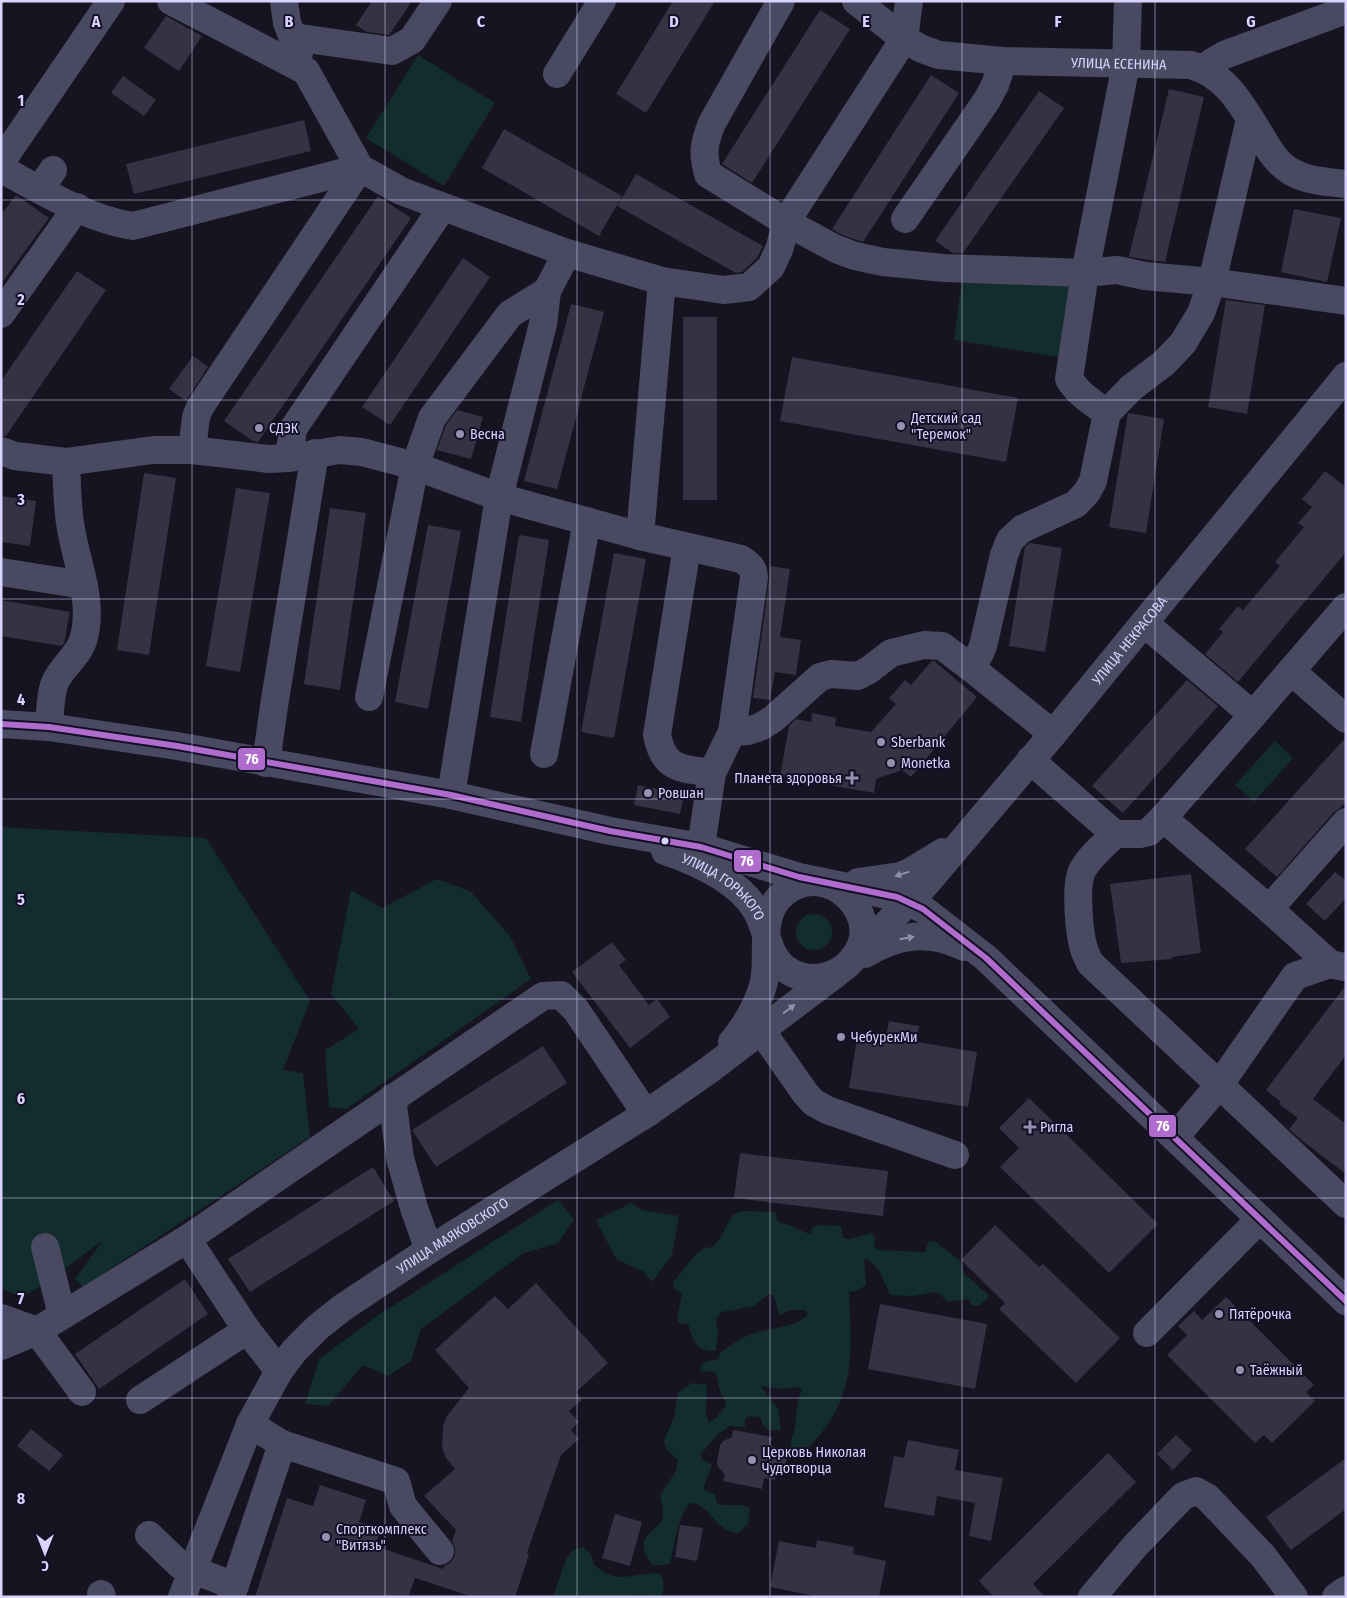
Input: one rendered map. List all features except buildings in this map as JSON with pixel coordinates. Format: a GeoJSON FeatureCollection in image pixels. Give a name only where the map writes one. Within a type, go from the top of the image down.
{"type":"FeatureCollection","features":[{"type":"Feature","properties":{"kind":"street"},"geometry":{"type":"LineString","coordinates":[[1,162],[111,1]]}},
{"type":"Feature","properties":{"kind":"street"},"geometry":{"type":"LineString","coordinates":[[171,1],[306,71]]}},
{"type":"Feature","properties":{"kind":"street"},"geometry":{"type":"LineString","coordinates":[[284,1],[287,23],[306,71],[360,168],[401,192],[567,253],[662,281],[724,290],[749,288],[771,267],[780,246],[786,222],[904,39],[909,1]]}},
{"type":"Feature","properties":{"kind":"street"},"geometry":{"type":"LineString","coordinates":[[293,37],[392,51],[412,40],[438,1]]}},
{"type":"Feature","properties":{"kind":"street"},"geometry":{"type":"LineString","coordinates":[[556,74],[602,1]]}},
{"type":"Feature","properties":{"kind":"street"},"geometry":{"type":"LineString","coordinates":[[782,1],[712,123],[706,138],[704,158],[708,174],[786,222],[836,249],[855,256],[883,262],[944,268],[1085,273],[1117,270],[1145,276],[1212,282],[1346,301]]}},
{"type":"Feature","properties":{"kind":"street","name":"УЛИЦА ЕСЕНИНА"},"geometry":{"type":"LineString","coordinates":[[856,1],[904,39],[922,49],[939,55],[1003,61],[1191,65],[1204,69],[1229,89],[1280,164],[1292,172],[1315,180],[1346,184]]}},
{"type":"Feature","properties":{"kind":"street"},"geometry":{"type":"LineString","coordinates":[[1107,413],[1084,396],[1069,379],[1085,273],[1126,64],[1128,1]]}},
{"type":"Feature","properties":{"kind":"street"},"geometry":{"type":"LineString","coordinates":[[1204,69],[1224,55],[1346,10]]}},
{"type":"Feature","properties":{"kind":"street"},"geometry":{"type":"LineString","coordinates":[[904,219],[987,100],[995,85],[1003,61]]}},
{"type":"Feature","properties":{"kind":"street"},"geometry":{"type":"LineString","coordinates":[[970,667],[983,646],[1004,555],[1010,540],[1022,529],[1076,504],[1087,492],[1093,481],[1107,413],[1131,388],[1164,363],[1183,342],[1201,313],[1212,282],[1250,118]]}},
{"type":"Feature","properties":{"kind":"street"},"geometry":{"type":"LineString","coordinates":[[1,169],[47,179],[77,208],[115,224],[133,226],[360,168]]}},
{"type":"Feature","properties":{"kind":"street"},"geometry":{"type":"LineString","coordinates":[[192,450],[196,417],[200,406],[241,326],[360,168]]}},
{"type":"Feature","properties":{"kind":"street"},"geometry":{"type":"LineString","coordinates":[[1,314],[77,208]]}},
{"type":"Feature","properties":{"kind":"street"},"geometry":{"type":"LineString","coordinates":[[266,763],[302,455],[293,429],[442,208]]}},
{"type":"Feature","properties":{"kind":"street"},"geometry":{"type":"LineString","coordinates":[[451,795],[499,497],[544,324],[546,291],[567,253]]}},
{"type":"Feature","properties":{"kind":"street"},"geometry":{"type":"LineString","coordinates":[[640,536],[662,281]]}},
{"type":"Feature","properties":{"kind":"street"},"geometry":{"type":"LineString","coordinates":[[369,697],[415,466],[432,418],[510,314],[546,291]]}},
{"type":"Feature","properties":{"kind":"street","name":"УЛИЦА НЕКРАСОВА"},"geometry":{"type":"LineString","coordinates":[[846,965],[908,902],[1053,734],[1346,376]]}},
{"type":"Feature","properties":{"kind":"street"},"geometry":{"type":"LineString","coordinates":[[1,451],[15,456],[66,462],[153,450],[192,450],[269,459],[340,450],[362,452],[415,466],[499,497],[640,536],[741,559],[754,570],[754,578],[732,732],[712,773],[701,847]]}},
{"type":"Feature","properties":{"kind":"street"},"geometry":{"type":"LineString","coordinates":[[49,727],[54,684],[64,668],[80,649],[87,617],[84,586],[69,522],[66,462]]}},
{"type":"Feature","properties":{"kind":"street"},"geometry":{"type":"LineString","coordinates":[[544,754],[587,521]]}},
{"type":"Feature","properties":{"kind":"street"},"geometry":{"type":"LineString","coordinates":[[687,547],[657,735],[659,745],[669,762],[676,767],[712,773]]}},
{"type":"Feature","properties":{"kind":"street"},"geometry":{"type":"LineString","coordinates":[[1,572],[84,586]]}},
{"type":"Feature","properties":{"kind":"street"},"geometry":{"type":"LineString","coordinates":[[1030,760],[1115,834],[1141,834],[1149,832],[1346,607]]}},
{"type":"Feature","properties":{"kind":"street"},"geometry":{"type":"LineString","coordinates":[[1144,623],[1253,715]]}},
{"type":"Feature","properties":{"kind":"street"},"geometry":{"type":"LineString","coordinates":[[732,732],[748,731],[766,723],[820,677],[831,674],[858,676],[891,653],[924,645],[942,646],[1053,734]]}},
{"type":"Feature","properties":{"kind":"street"},"geometry":{"type":"LineString","coordinates":[[1291,671],[1346,719]]}},
{"type":"Feature","properties":{"kind":"street","name":"УЛИЦА ГОРЬКОГО"},"geometry":{"type":"LineString","coordinates":[[1,724],[49,727],[177,746],[451,795],[610,831],[701,847],[823,883]]}},
{"type":"Feature","properties":{"kind":"street"},"geometry":{"type":"LineString","coordinates":[[1163,818],[1338,966]]}},
{"type":"Feature","properties":{"kind":"street"},"geometry":{"type":"LineString","coordinates":[[1269,909],[1346,823]]}},
{"type":"Feature","properties":{"kind":"street","name":"УЛИЦА ГОРЬКОГО"},"geometry":{"type":"LineString","coordinates":[[610,831],[670,853],[703,868],[732,885],[750,901],[757,911],[766,937]]}},
{"type":"Feature","properties":{"kind":"street"},"geometry":{"type":"LineString","coordinates":[[1115,834],[1087,863],[1081,874],[1078,886],[1081,935],[1084,950],[1090,963],[1346,1204]]}},
{"type":"Feature","properties":{"kind":"street"},"geometry":{"type":"LineString","coordinates":[[823,883],[875,880],[900,876],[960,843]]}},
{"type":"Feature","properties":{"kind":"street"},"geometry":{"type":"LineString","coordinates":[[709,1070],[738,1035],[758,1002],[766,968],[768,917],[778,899],[794,886],[813,882],[885,894],[908,902],[937,918],[986,958],[1346,1301]]}},
{"type":"Feature","properties":{"kind":"street"},"geometry":{"type":"LineString","coordinates":[[823,883],[846,894],[860,915],[862,940],[846,965]]}},
{"type":"Feature","properties":{"kind":"street"},"geometry":{"type":"LineString","coordinates":[[766,937],[778,962],[793,974],[821,978],[891,941],[920,936],[932,937],[957,944],[986,958]]}},
{"type":"Feature","properties":{"kind":"street","name":"УЛИЦА МАЯКОВСКОГО"},"geometry":{"type":"LineString","coordinates":[[182,1597],[250,1424],[279,1371],[294,1351],[318,1327],[342,1308],[429,1250],[646,1114],[709,1070],[846,965]]}},
{"type":"Feature","properties":{"kind":"street"},"geometry":{"type":"LineString","coordinates":[[1174,1137],[1220,1084],[1295,976],[1338,966]]}},
{"type":"Feature","properties":{"kind":"street"},"geometry":{"type":"LineString","coordinates":[[1,1346],[37,1331],[187,1239],[543,996],[561,995],[576,1010],[646,1114]]}},
{"type":"Feature","properties":{"kind":"street"},"geometry":{"type":"LineString","coordinates":[[761,1030],[804,1093],[813,1102],[827,1110],[955,1155]]}},
{"type":"Feature","properties":{"kind":"street"},"geometry":{"type":"LineString","coordinates":[[392,1098],[400,1158],[414,1208],[429,1250]]}},
{"type":"Feature","properties":{"kind":"street"},"geometry":{"type":"LineString","coordinates":[[1147,1332],[1260,1219]]}},
{"type":"Feature","properties":{"kind":"street"},"geometry":{"type":"LineString","coordinates":[[187,1239],[247,1330],[279,1371]]}},
{"type":"Feature","properties":{"kind":"street"},"geometry":{"type":"LineString","coordinates":[[45,1247],[62,1315]]}},
{"type":"Feature","properties":{"kind":"street"},"geometry":{"type":"LineString","coordinates":[[1,1318],[37,1331],[82,1392]]}},
{"type":"Feature","properties":{"kind":"street"},"geometry":{"type":"LineString","coordinates":[[140,1400],[247,1330]]}},
{"type":"Feature","properties":{"kind":"street"},"geometry":{"type":"LineString","coordinates":[[1,1331],[37,1331]]}},
{"type":"Feature","properties":{"kind":"street"},"geometry":{"type":"LineString","coordinates":[[250,1424],[282,1444],[396,1481],[403,1506],[440,1551]]}},
{"type":"Feature","properties":{"kind":"street"},"geometry":{"type":"LineString","coordinates":[[149,1535],[180,1565],[233,1591],[282,1444]]}},
{"type":"Feature","properties":{"kind":"street"},"geometry":{"type":"LineString","coordinates":[[1098,1594],[1183,1496],[1196,1491],[1207,1497],[1263,1556],[1294,1597]]}},
{"type":"Feature","properties":{"kind":"street"},"geometry":{"type":"LineString","coordinates":[[1336,1597],[1346,1590]]}},
{"type":"Feature","properties":{"kind":"green space"},"geometry":{"type":"Polygon","coordinates":[[[418,55],[495,103],[444,186],[366,138],[418,55]]]}},
{"type":"Feature","properties":{"kind":"green space"},"geometry":{"type":"Polygon","coordinates":[[[962,280],[1077,285],[1064,358],[954,340],[962,280]]]}},
{"type":"Feature","properties":{"kind":"green space"},"geometry":{"type":"Polygon","coordinates":[[[1275,741],[1293,758],[1254,802],[1235,785],[1275,741]]]}},
{"type":"Feature","properties":{"kind":"green space"},"geometry":{"type":"Polygon","coordinates":[[[1,827],[206,838],[310,1001],[283,1070],[303,1073],[310,1137],[83,1287],[75,1279],[103,1240],[53,1278],[22,1298],[1,1288],[1,827]]]}},
{"type":"Feature","properties":{"kind":"green space"},"geometry":{"type":"Polygon","coordinates":[[[437,879],[470,891],[510,936],[531,979],[346,1109],[329,1107],[325,1050],[359,1029],[331,994],[351,890],[382,908],[437,879]]]}},
{"type":"Feature","properties":{"kind":"green space"},"geometry":{"type":"Polygon","coordinates":[[[814,914],[821,915],[827,919],[831,925],[831,939],[827,945],[821,949],[814,950],[807,949],[801,945],[797,939],[796,932],[797,925],[801,919],[807,915],[814,914]]]}},
{"type":"Feature","properties":{"kind":"green space"},"geometry":{"type":"Polygon","coordinates":[[[558,1200],[574,1219],[558,1243],[524,1253],[421,1329],[411,1361],[388,1376],[363,1365],[328,1406],[305,1404],[319,1359],[377,1316],[558,1200]]]}},
{"type":"Feature","properties":{"kind":"green space"},"geometry":{"type":"Polygon","coordinates":[[[631,1203],[642,1210],[679,1216],[672,1255],[652,1282],[644,1272],[616,1259],[596,1220],[631,1203]]]}},
{"type":"Feature","properties":{"kind":"green space"},"geometry":{"type":"Polygon","coordinates":[[[738,1212],[776,1212],[777,1220],[780,1223],[788,1224],[811,1234],[812,1228],[818,1225],[841,1226],[843,1238],[849,1239],[872,1233],[875,1238],[874,1246],[879,1250],[925,1252],[928,1243],[934,1241],[960,1260],[964,1273],[988,1295],[988,1298],[980,1305],[971,1306],[969,1299],[947,1302],[940,1294],[934,1292],[914,1296],[890,1295],[879,1270],[867,1259],[864,1260],[866,1285],[857,1291],[849,1292],[851,1348],[846,1382],[841,1399],[822,1432],[804,1451],[800,1453],[791,1448],[802,1390],[797,1387],[782,1389],[760,1386],[778,1408],[781,1429],[769,1430],[762,1425],[762,1420],[759,1417],[749,1416],[745,1419],[745,1427],[730,1426],[718,1434],[701,1454],[701,1458],[712,1465],[704,1490],[715,1494],[717,1503],[741,1505],[750,1508],[748,1524],[738,1533],[730,1532],[718,1524],[703,1508],[697,1504],[690,1503],[679,1524],[670,1564],[653,1566],[646,1556],[644,1545],[648,1535],[662,1520],[663,1510],[660,1495],[676,1471],[678,1460],[666,1449],[664,1441],[674,1417],[678,1393],[692,1383],[707,1385],[706,1415],[709,1422],[716,1418],[726,1403],[714,1372],[700,1371],[703,1362],[719,1359],[720,1353],[745,1337],[798,1322],[808,1314],[805,1310],[791,1310],[779,1315],[774,1296],[769,1294],[754,1306],[722,1312],[716,1319],[718,1331],[716,1351],[709,1351],[699,1347],[688,1324],[681,1324],[677,1320],[682,1294],[673,1287],[673,1283],[693,1257],[704,1248],[712,1247],[719,1240],[732,1216],[738,1212]]]}},
{"type":"Feature","properties":{"kind":"green space"},"geometry":{"type":"Polygon","coordinates":[[[583,1547],[591,1554],[594,1565],[608,1574],[621,1577],[648,1573],[661,1574],[664,1584],[662,1597],[637,1595],[636,1597],[553,1597],[566,1559],[573,1550],[583,1547]]]}},
{"type":"Feature","properties":{"kind":"transit line","name":"76"},"geometry":{"type":"LineString","coordinates":[[1,724],[49,727],[177,746],[451,795],[610,831],[701,847],[799,877],[897,897],[923,909],[986,958],[1346,1301]]}},
{"type":"Feature","properties":{"kind":"place","name":"Детский сад \"Теремок\""},"geometry":{"type":"Point","coordinates":[901,426]}},
{"type":"Feature","properties":{"kind":"place","name":"СДЭК"},"geometry":{"type":"Point","coordinates":[259,428]}},
{"type":"Feature","properties":{"kind":"place","name":"Весна"},"geometry":{"type":"Point","coordinates":[460,434]}},
{"type":"Feature","properties":{"kind":"place","name":"Sberbank"},"geometry":{"type":"Point","coordinates":[881,742]}},
{"type":"Feature","properties":{"kind":"place","name":"Monetka"},"geometry":{"type":"Point","coordinates":[891,763]}},
{"type":"Feature","properties":{"kind":"place","name":"Планета здоровья"},"geometry":{"type":"Point","coordinates":[852,778]}},
{"type":"Feature","properties":{"kind":"place","name":"Ровшан"},"geometry":{"type":"Point","coordinates":[648,793]}},
{"type":"Feature","properties":{"kind":"place","name":"ЧебурекМи"},"geometry":{"type":"Point","coordinates":[841,1037]}},
{"type":"Feature","properties":{"kind":"place","name":"Ригла"},"geometry":{"type":"Point","coordinates":[1030,1127]}},
{"type":"Feature","properties":{"kind":"place","name":"Пятёрочка"},"geometry":{"type":"Point","coordinates":[1219,1314]}},
{"type":"Feature","properties":{"kind":"place","name":"Таёжный"},"geometry":{"type":"Point","coordinates":[1240,1370]}},
{"type":"Feature","properties":{"kind":"place","name":"Церковь Николая Чудотворца"},"geometry":{"type":"Point","coordinates":[752,1460]}},
{"type":"Feature","properties":{"kind":"place","name":"Спорткомплекс \"Витязь\""},"geometry":{"type":"Point","coordinates":[326,1537]}}]}
